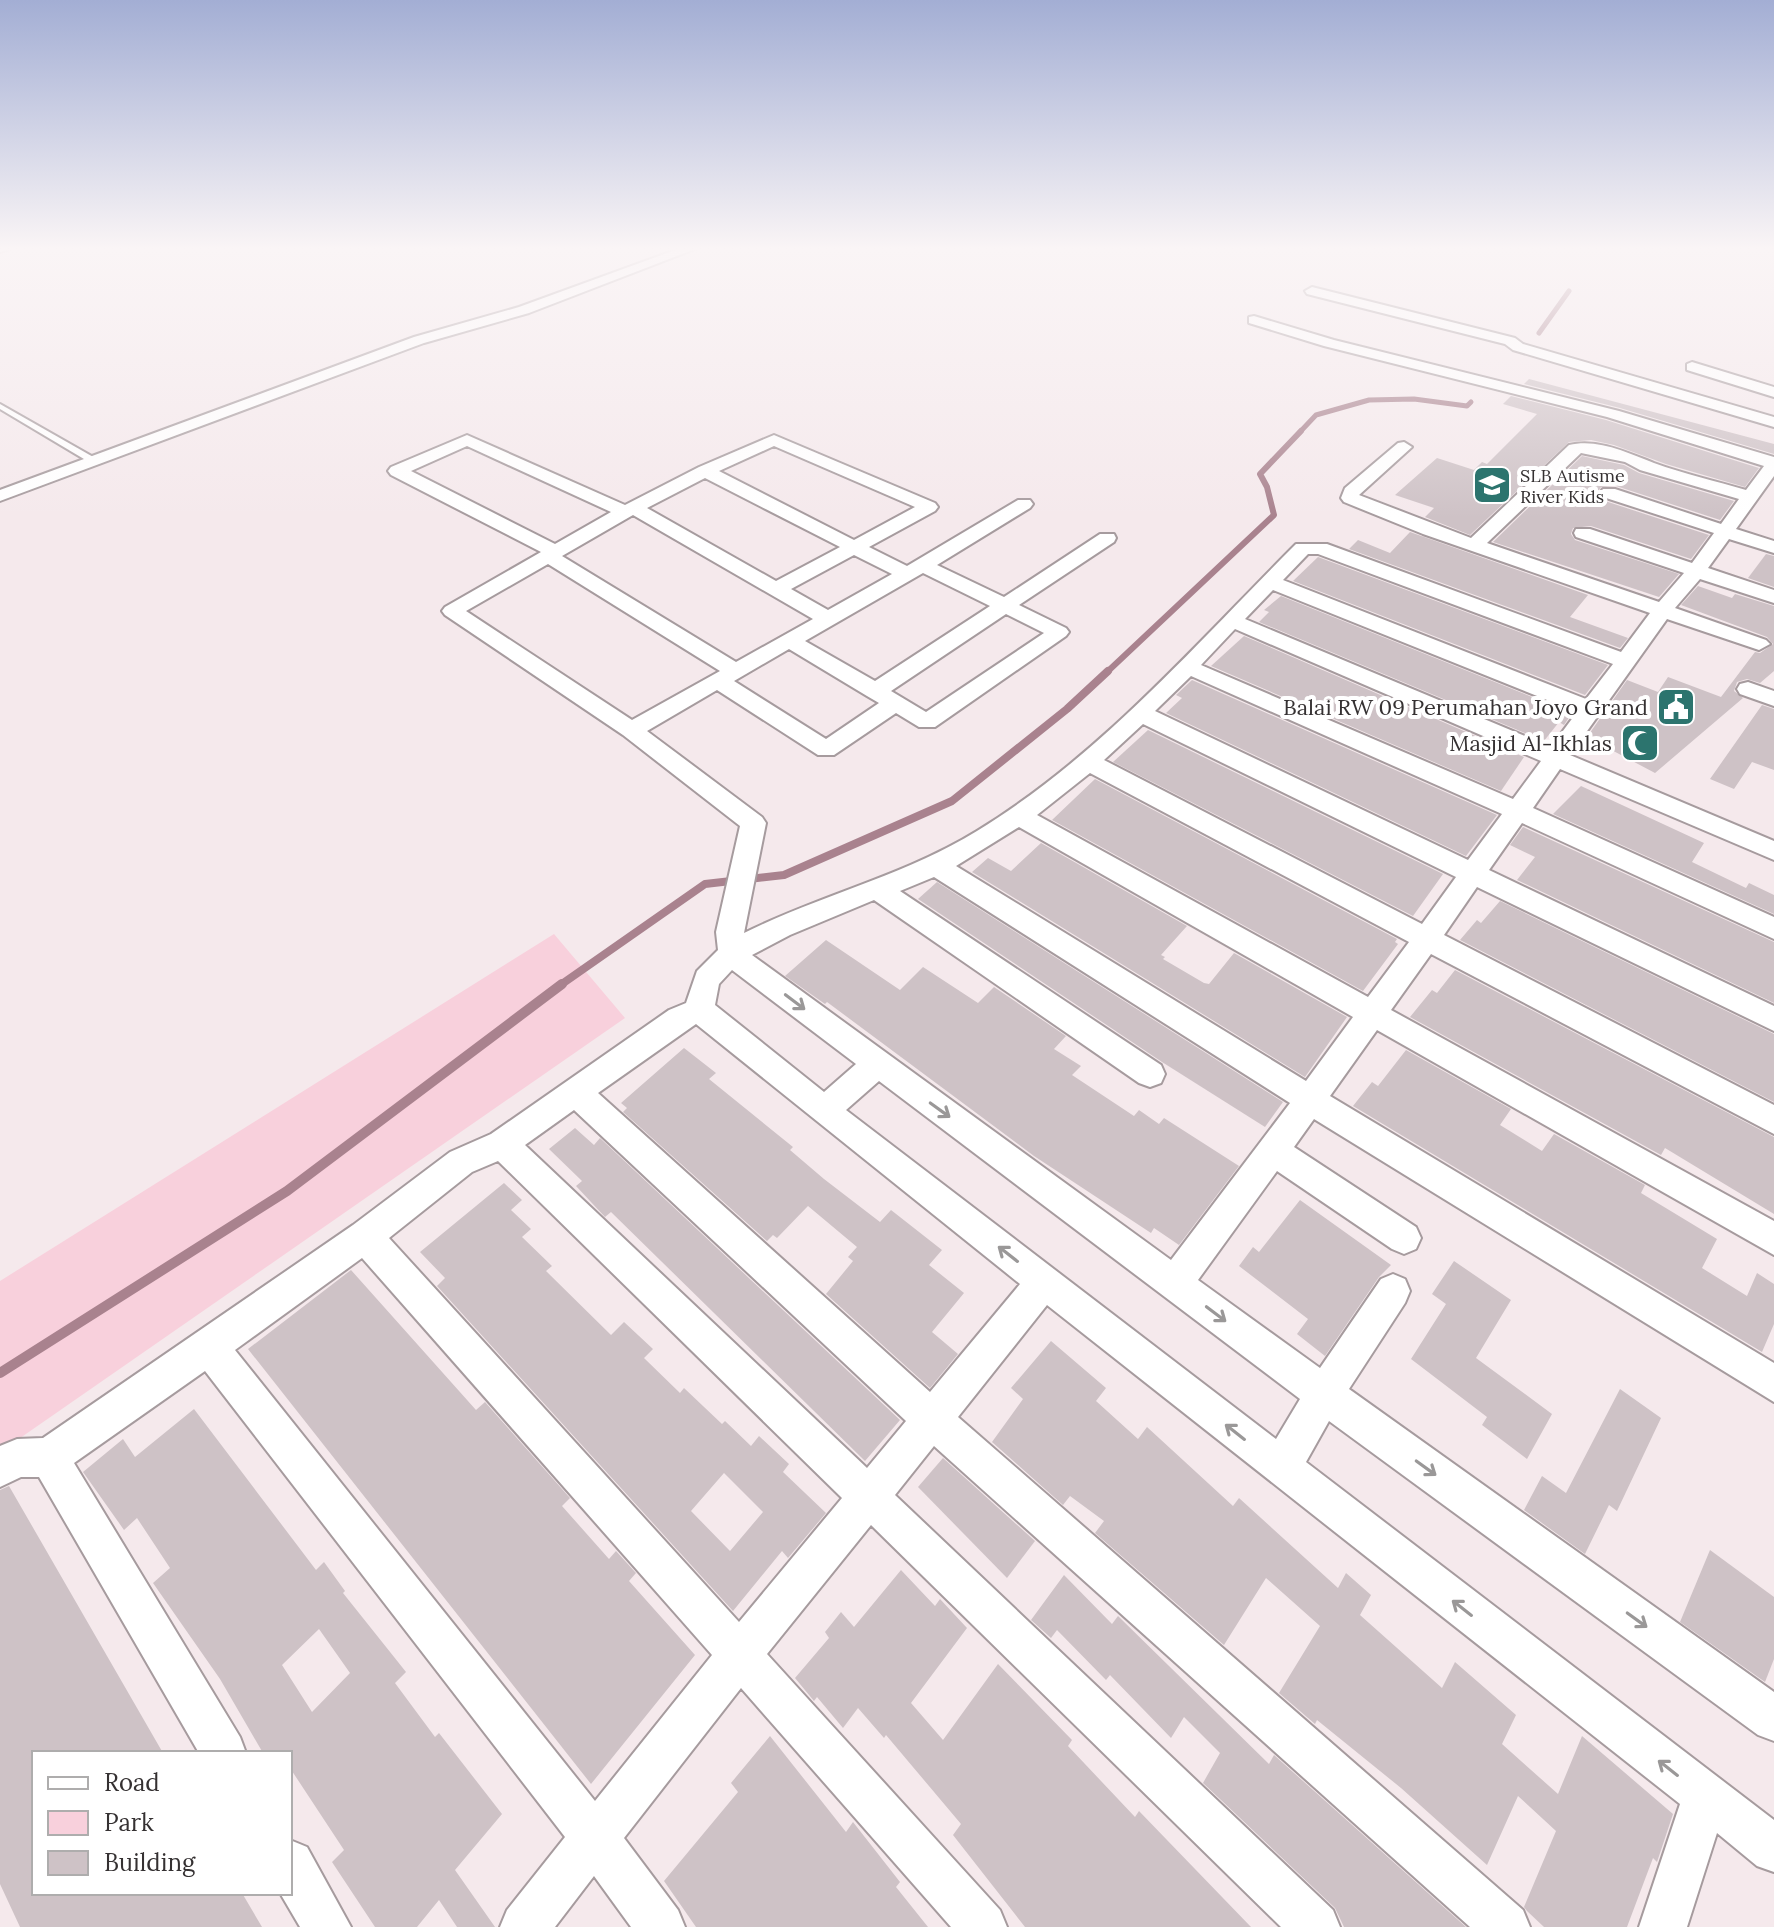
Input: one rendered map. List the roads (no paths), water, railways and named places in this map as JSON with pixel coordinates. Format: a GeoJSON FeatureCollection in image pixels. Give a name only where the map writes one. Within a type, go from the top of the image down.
{"type":"FeatureCollection","features":[{"type":"Feature","properties":{"kind":"street"},"geometry":{"type":"LineString","coordinates":[[0,496],[423,339]]}},
{"type":"Feature","properties":{"kind":"street"},"geometry":{"type":"LineString","coordinates":[[1316,339],[1500,363],[1774,422]]}},
{"type":"Feature","properties":{"kind":"street"},"geometry":{"type":"LineString","coordinates":[[1329,343],[1335,339]]}},
{"type":"Feature","properties":{"kind":"street"},"geometry":{"type":"LineString","coordinates":[[1500,363],[1510,341],[1501,339]]}},
{"type":"Feature","properties":{"kind":"street"},"geometry":{"type":"LineString","coordinates":[[1175,1283],[1274,1152],[1371,1012],[1625,661],[1696,571],[1774,463],[1613,414],[1448,342]]}},
{"type":"Feature","properties":{"kind":"street"},"geometry":{"type":"LineString","coordinates":[[1692,367],[1774,392]]}},
{"type":"Feature","properties":{"kind":"street"},"geometry":{"type":"LineString","coordinates":[[828,619],[629,510],[467,440],[397,471],[552,554],[727,676],[826,750],[885,697],[1005,605],[1107,538]]}},
{"type":"Feature","properties":{"kind":"street"},"geometry":{"type":"LineString","coordinates":[[700,1010],[703,988],[731,944],[753,823],[631,730],[452,611],[629,510],[774,440],[929,507],[776,589]]}},
{"type":"Feature","properties":{"kind":"street"},"geometry":{"type":"LineString","coordinates":[[1404,447],[1351,492],[1350,498],[1474,545],[1759,644]]}},
{"type":"Feature","properties":{"kind":"street"},"geometry":{"type":"LineString","coordinates":[[1474,545],[1575,449],[1591,448],[1631,458],[1646,466],[1750,497]]}},
{"type":"Feature","properties":{"kind":"street"},"geometry":{"type":"LineString","coordinates":[[705,471],[856,548],[1005,605],[1059,632],[927,722],[790,641]]}},
{"type":"Feature","properties":{"kind":"street"},"geometry":{"type":"LineString","coordinates":[[1609,493],[1774,547]]}},
{"type":"Feature","properties":{"kind":"street"},"geometry":{"type":"LineString","coordinates":[[631,730],[1024,504]]}},
{"type":"Feature","properties":{"kind":"street"},"geometry":{"type":"LineString","coordinates":[[1583,533],[1774,597]]}},
{"type":"Feature","properties":{"kind":"street"},"geometry":{"type":"LineString","coordinates":[[731,944],[879,890],[935,865],[1018,815],[1088,762],[1303,548],[1320,548],[1625,661]]}},
{"type":"Feature","properties":{"kind":"street"},"geometry":{"type":"LineString","coordinates":[[1269,581],[1590,709]]}},
{"type":"Feature","properties":{"kind":"street"},"geometry":{"type":"LineString","coordinates":[[1231,620],[1774,851]]}},
{"type":"Feature","properties":{"kind":"street"},"geometry":{"type":"LineString","coordinates":[[1186,666],[1518,811],[1774,929]]}},
{"type":"Feature","properties":{"kind":"street"},"geometry":{"type":"LineString","coordinates":[[1748,689],[1774,699]]}},
{"type":"Feature","properties":{"kind":"street"},"geometry":{"type":"LineString","coordinates":[[1140,713],[1774,1019]]}},
{"type":"Feature","properties":{"kind":"street"},"geometry":{"type":"LineString","coordinates":[[1088,762],[1774,1120]]}},
{"type":"Feature","properties":{"kind":"street"},"geometry":{"type":"LineString","coordinates":[[1018,815],[1774,1239]]}},
{"type":"Feature","properties":{"kind":"street"},"geometry":{"type":"LineString","coordinates":[[935,865],[1774,1384]]}},
{"type":"Feature","properties":{"kind":"street"},"geometry":{"type":"LineString","coordinates":[[879,890],[1150,1074]]}},
{"type":"Feature","properties":{"kind":"street"},"geometry":{"type":"LineString","coordinates":[[731,944],[877,1064],[1324,1394],[1774,1719]]}},
{"type":"Feature","properties":{"kind":"street"},"geometry":{"type":"LineString","coordinates":[[0,1468],[17,1458],[49,1457],[365,1236],[461,1162],[502,1144],[679,1018],[700,1010]]}},
{"type":"Feature","properties":{"kind":"street"},"geometry":{"type":"LineString","coordinates":[[700,1010],[824,1111],[1774,1849]]}},
{"type":"Feature","properties":{"kind":"street"},"geometry":{"type":"LineString","coordinates":[[824,1111],[877,1064]]}},
{"type":"Feature","properties":{"kind":"street"},"geometry":{"type":"LineString","coordinates":[[577,1093],[933,1420],[1506,1927]]}},
{"type":"Feature","properties":{"kind":"street"},"geometry":{"type":"LineString","coordinates":[[502,1144],[1316,1927]]}},
{"type":"Feature","properties":{"kind":"street"},"geometry":{"type":"LineString","coordinates":[[1274,1152],[1404,1238]]}},
{"type":"Feature","properties":{"kind":"street"},"geometry":{"type":"LineString","coordinates":[[365,1236],[983,1927]]}},
{"type":"Feature","properties":{"kind":"street"},"geometry":{"type":"LineString","coordinates":[[524,1927],[740,1654],[1044,1282]]}},
{"type":"Feature","properties":{"kind":"street"},"geometry":{"type":"LineString","coordinates":[[1281,1468],[1324,1394],[1393,1291]]}},
{"type":"Feature","properties":{"kind":"street"},"geometry":{"type":"LineString","coordinates":[[209,1347],[595,1838],[661,1927]]}},
{"type":"Feature","properties":{"kind":"street"},"geometry":{"type":"LineString","coordinates":[[49,1457],[223,1751]]}},
{"type":"Feature","properties":{"kind":"street"},"geometry":{"type":"LineString","coordinates":[[1663,1927],[1705,1797]]}},
{"type":"Feature","properties":{"kind":"street"},"geometry":{"type":"LineString","coordinates":[[292,1867],[327,1927]]}},
{"type":"Feature","properties":{"kind":"lane"},"geometry":{"type":"LineString","coordinates":[[0,406],[92,460]]}},
{"type":"Feature","properties":{"kind":"waterway"},"geometry":{"type":"LineString","coordinates":[[1299,433],[1316,415],[1369,400],[1414,399],[1467,406],[1471,402]]}},
{"type":"Feature","properties":{"kind":"waterway"},"geometry":{"type":"LineString","coordinates":[[1106,673],[1274,515],[1267,487],[1260,474],[1301,431]]}},
{"type":"Feature","properties":{"kind":"waterway"},"geometry":{"type":"LineString","coordinates":[[559,986],[705,884],[784,875],[952,801],[1067,709],[1108,671]]}},
{"type":"Feature","properties":{"kind":"waterway"},"geometry":{"type":"LineString","coordinates":[[0,1373],[287,1191],[562,984]]}},
{"type":"Feature","properties":{"kind":"place","name":"SLB Autisme River Kids"},"geometry":{"type":"Point","coordinates":[1492,485]}},
{"type":"Feature","properties":{"kind":"place","name":"Balai RW 09 Perumahan Joyo Grand"},"geometry":{"type":"Point","coordinates":[1676,707]}},
{"type":"Feature","properties":{"kind":"place","name":"Masjid Al-Ikhlas"},"geometry":{"type":"Point","coordinates":[1640,743]}}]}
